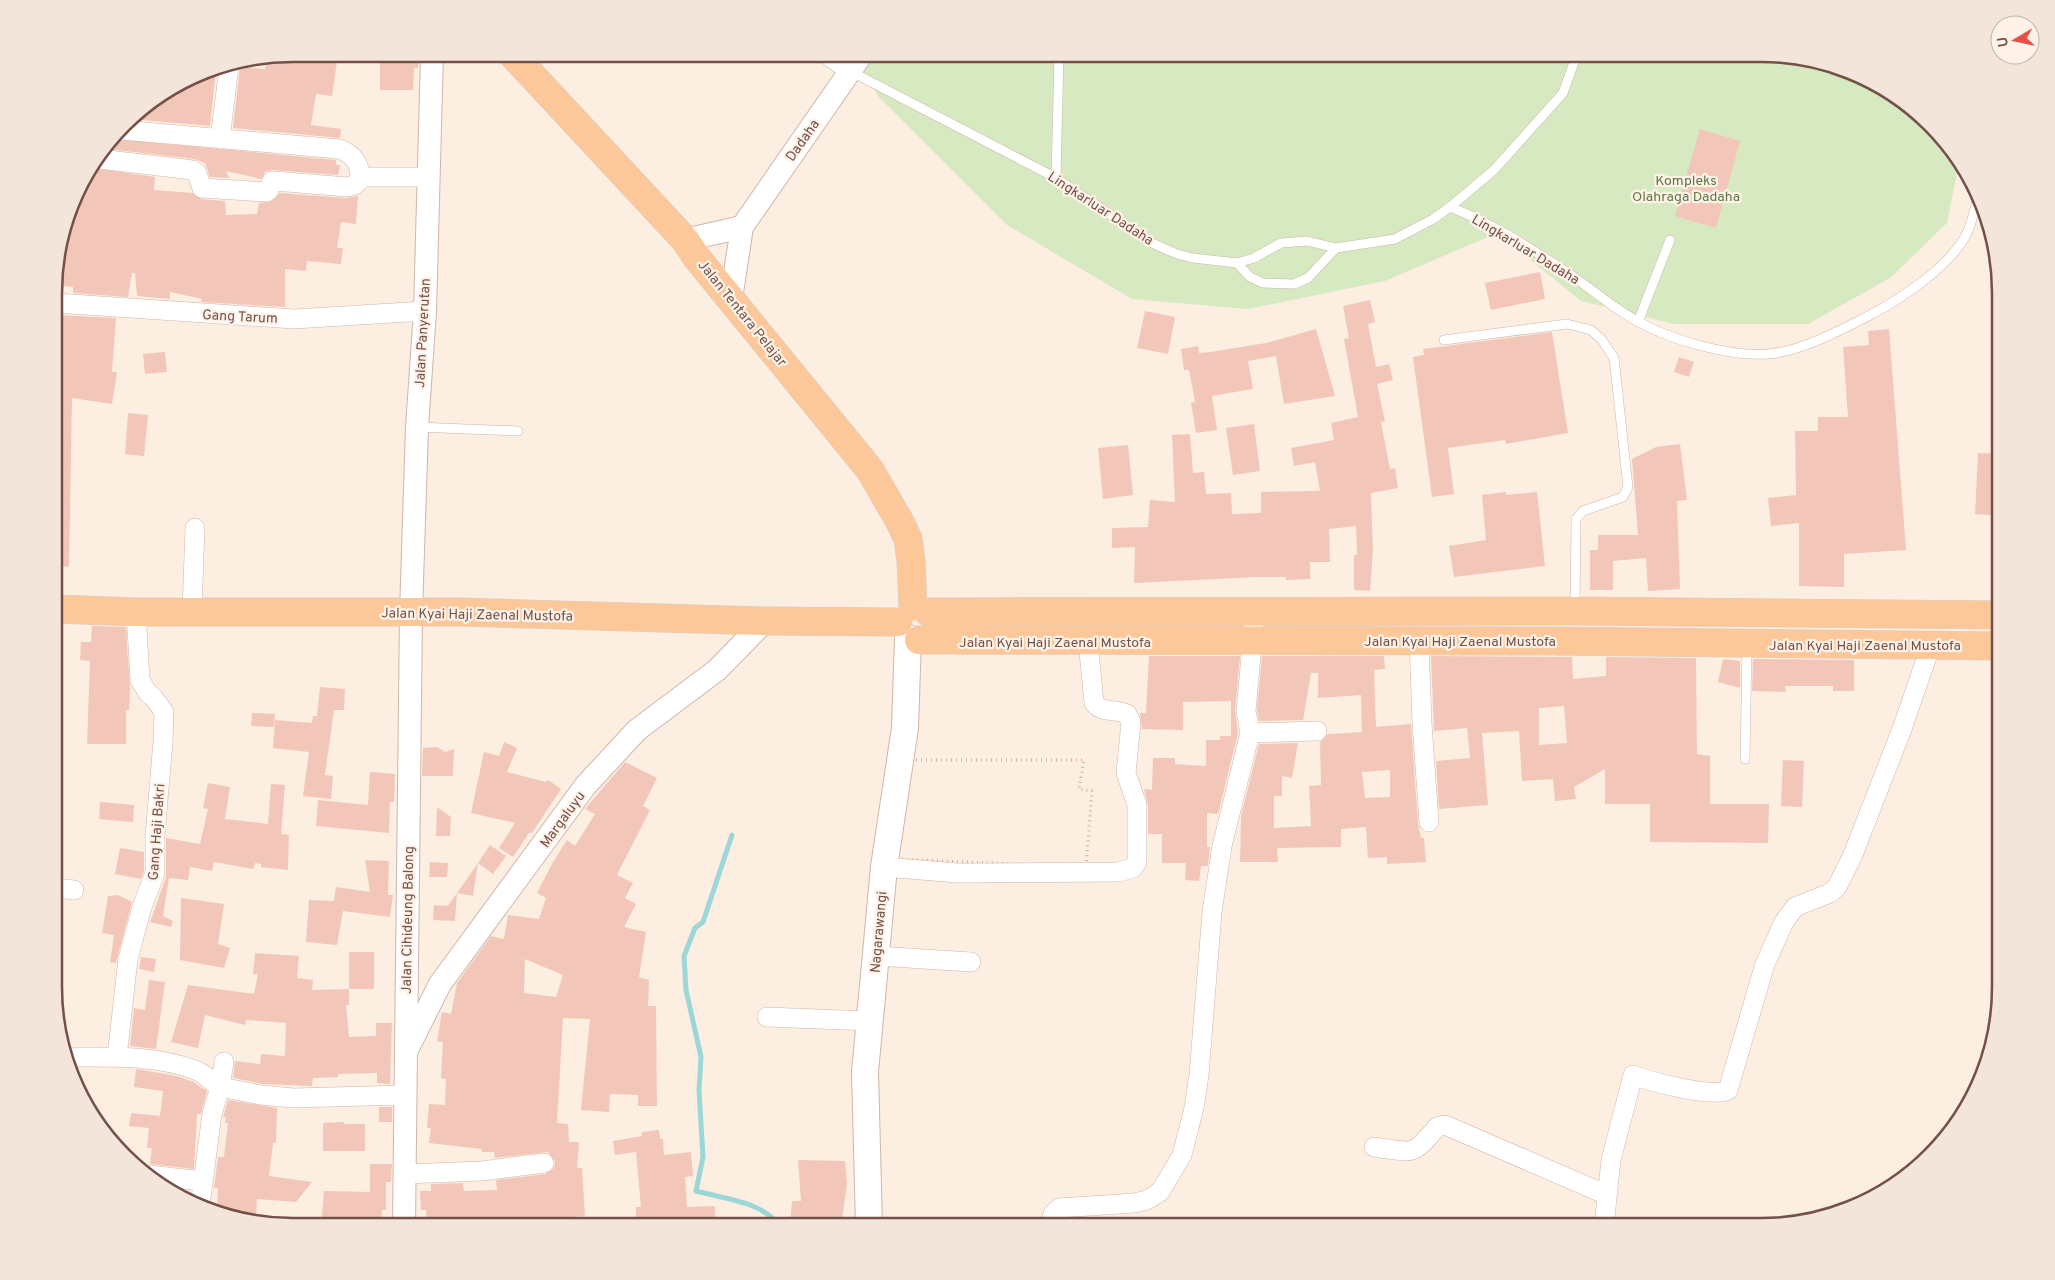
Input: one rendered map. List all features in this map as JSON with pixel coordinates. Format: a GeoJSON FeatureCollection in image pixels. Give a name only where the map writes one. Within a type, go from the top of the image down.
{"type":"FeatureCollection","features":[{"type":"Feature","properties":{"kind":"main road","name":"Jalan Tentara Pelajar"},"geometry":{"type":"LineString","coordinates":[[519,62],[685,240],[870,470],[900,522],[908,540],[911,561],[913,624]]}},
{"type":"Feature","properties":{"kind":"main road","name":"Jalan Kyai Haji Zaenal Mustofa"},"geometry":{"type":"LineString","coordinates":[[62,609],[136,612],[192,610],[461,612],[913,624],[1255,612],[1564,611],[1992,615]]}},
{"type":"Feature","properties":{"kind":"main road"},"geometry":{"type":"LineString","coordinates":[[1551,641],[1564,611]]}},
{"type":"Feature","properties":{"kind":"main road"},"geometry":{"type":"LineString","coordinates":[[1850,645],[1854,614]]}},
{"type":"Feature","properties":{"kind":"main road","name":"Jalan Kyai Haji Zaenal Mustofa"},"geometry":{"type":"LineString","coordinates":[[913,624],[1088,642],[1551,641],[1992,646]]}},
{"type":"Feature","properties":{"kind":"main road","name":"Nagarawangi"},"geometry":{"type":"LineString","coordinates":[[869,1218],[865,1072],[884,866],[905,728],[913,624]]}},
{"type":"Feature","properties":{"kind":"street","name":"Jalan Panyerutan"},"geometry":{"type":"LineString","coordinates":[[411,613],[417,427],[425,311],[432,62]]}},
{"type":"Feature","properties":{"kind":"street","name":"Dadaha"},"geometry":{"type":"LineString","coordinates":[[731,298],[742,227],[856,62]]}},
{"type":"Feature","properties":{"kind":"street"},"geometry":{"type":"LineString","coordinates":[[220,139],[228,72]]}},
{"type":"Feature","properties":{"kind":"street"},"geometry":{"type":"LineString","coordinates":[[105,160],[192,170],[197,173],[202,188],[266,192],[269,190],[272,181],[348,186],[357,184],[360,177],[353,156],[339,149],[129,131]]}},
{"type":"Feature","properties":{"kind":"street"},"geometry":{"type":"LineString","coordinates":[[360,177],[428,177]]}},
{"type":"Feature","properties":{"kind":"street"},"geometry":{"type":"LineString","coordinates":[[685,240],[742,227]]}},
{"type":"Feature","properties":{"kind":"street","name":"Gang Tarum"},"geometry":{"type":"LineString","coordinates":[[62,303],[294,320],[425,311]]}},
{"type":"Feature","properties":{"kind":"street"},"geometry":{"type":"LineString","coordinates":[[192,610],[195,528]]}},
{"type":"Feature","properties":{"kind":"street","name":"Gang Haji Bakri"},"geometry":{"type":"LineString","coordinates":[[117,1057],[128,960],[142,906],[155,873],[154,836],[163,742],[164,712],[140,680],[136,612]]}},
{"type":"Feature","properties":{"kind":"street"},"geometry":{"type":"LineString","coordinates":[[1052,1218],[1059,1208],[1134,1203],[1147,1200],[1160,1192],[1182,1155],[1194,1108],[1199,1075],[1212,912],[1222,846],[1250,733],[1246,711],[1255,612]]}},
{"type":"Feature","properties":{"kind":"street","name":"Jalan Cihideung Balong"},"geometry":{"type":"LineString","coordinates":[[404,1218],[411,613]]}},
{"type":"Feature","properties":{"kind":"street","name":"Margaluyu"},"geometry":{"type":"LineString","coordinates":[[405,1055],[440,984],[586,785],[637,730],[716,670],[765,621]]}},
{"type":"Feature","properties":{"kind":"street"},"geometry":{"type":"LineString","coordinates":[[1419,641],[1422,723],[1429,822]]}},
{"type":"Feature","properties":{"kind":"street"},"geometry":{"type":"LineString","coordinates":[[884,866],[985,874],[1119,872],[1133,868],[1137,862],[1137,805],[1126,773],[1130,722],[1128,714],[1121,711],[1100,709],[1094,703],[1088,642]]}},
{"type":"Feature","properties":{"kind":"street"},"geometry":{"type":"LineString","coordinates":[[1605,1218],[1612,1160],[1633,1075],[1668,1086],[1717,1094],[1728,1090],[1768,956],[1790,911],[1795,907],[1830,893],[1837,887],[1852,857],[1902,729],[1930,645]]}},
{"type":"Feature","properties":{"kind":"street"},"geometry":{"type":"LineString","coordinates":[[1250,733],[1317,731]]}},
{"type":"Feature","properties":{"kind":"street"},"geometry":{"type":"LineString","coordinates":[[876,956],[972,962]]}},
{"type":"Feature","properties":{"kind":"street"},"geometry":{"type":"LineString","coordinates":[[767,1018],[870,1021]]}},
{"type":"Feature","properties":{"kind":"street"},"geometry":{"type":"LineString","coordinates":[[73,1056],[117,1057],[176,1064],[197,1070],[220,1088],[261,1095],[293,1098],[405,1095]]}},
{"type":"Feature","properties":{"kind":"street"},"geometry":{"type":"LineString","coordinates":[[201,1198],[212,1114],[220,1088],[224,1062]]}},
{"type":"Feature","properties":{"kind":"street"},"geometry":{"type":"LineString","coordinates":[[1374,1147],[1414,1150],[1423,1145],[1437,1127],[1445,1125],[1607,1195]]}},
{"type":"Feature","properties":{"kind":"street"},"geometry":{"type":"LineString","coordinates":[[404,1174],[482,1171],[544,1163]]}},
{"type":"Feature","properties":{"kind":"street"},"geometry":{"type":"LineString","coordinates":[[162,1176],[202,1181]]}},
{"type":"Feature","properties":{"kind":"lane","name":"Lingkarluar Dadaha"},"geometry":{"type":"LineString","coordinates":[[856,62],[1056,178],[1152,243],[1177,254],[1237,264],[1254,258],[1281,243],[1306,241],[1336,248],[1395,239],[1433,219],[1450,206],[1491,225],[1565,271],[1638,322],[1697,345],[1723,351],[1768,354],[1833,335],[1879,310],[1919,284],[1950,256],[1966,234],[1975,206]]}},
{"type":"Feature","properties":{"kind":"lane"},"geometry":{"type":"LineString","coordinates":[[1056,178],[1059,62]]}},
{"type":"Feature","properties":{"kind":"lane"},"geometry":{"type":"LineString","coordinates":[[1450,206],[1494,170],[1563,92],[1574,62]]}},
{"type":"Feature","properties":{"kind":"lane"},"geometry":{"type":"LineString","coordinates":[[1638,322],[1670,240]]}},
{"type":"Feature","properties":{"kind":"lane"},"geometry":{"type":"LineString","coordinates":[[1237,264],[1250,277],[1263,283],[1294,284],[1308,278],[1336,248]]}},
{"type":"Feature","properties":{"kind":"lane"},"geometry":{"type":"LineString","coordinates":[[1444,340],[1567,324],[1591,330],[1602,340],[1614,358],[1628,487],[1623,497],[1583,511],[1576,519],[1564,611]]}},
{"type":"Feature","properties":{"kind":"lane"},"geometry":{"type":"LineString","coordinates":[[417,427],[518,431]]}},
{"type":"Feature","properties":{"kind":"lane"},"geometry":{"type":"LineString","coordinates":[[1745,759],[1747,644]]}},
{"type":"Feature","properties":{"kind":"path"},"geometry":{"type":"LineString","coordinates":[[911,760],[1084,760],[1079,790],[1092,790],[1086,867],[894,859],[911,760]]}},
{"type":"Feature","properties":{"kind":"green space","name":"Kompleks Olahraga Dadaha"},"geometry":{"type":"Polygon","coordinates":[[[858,62],[1762,62],[1792,64],[1821,70],[1850,80],[1890,101],[1925,130],[1957,171],[1947,223],[1890,278],[1808,324],[1674,324],[1581,301],[1497,233],[1385,281],[1248,309],[1132,299],[1007,225],[878,96],[858,62]]]}},
{"type":"Feature","properties":{"kind":"building"},"geometry":{"type":"Polygon","coordinates":[[[337,62],[332,96],[316,94],[311,125],[341,129],[340,138],[233,128],[240,69],[265,69],[266,64],[337,62]]]}},
{"type":"Feature","properties":{"kind":"building"},"geometry":{"type":"Polygon","coordinates":[[[380,62],[418,62],[418,68],[414,68],[413,90],[380,90],[380,62]]]}},
{"type":"Feature","properties":{"kind":"building"},"geometry":{"type":"Polygon","coordinates":[[[215,76],[210,126],[141,120],[178,93],[215,76]]]}},
{"type":"Feature","properties":{"kind":"building"},"geometry":{"type":"Polygon","coordinates":[[[1700,129],[1740,141],[1716,228],[1675,216],[1700,129]]]}},
{"type":"Feature","properties":{"kind":"building"},"geometry":{"type":"Polygon","coordinates":[[[121,140],[336,160],[336,165],[340,165],[338,175],[272,170],[265,172],[261,179],[226,171],[229,178],[210,177],[205,163],[194,159],[113,150],[121,140]]]}},
{"type":"Feature","properties":{"kind":"building"},"geometry":{"type":"Polygon","coordinates":[[[99,169],[155,177],[154,190],[192,193],[201,199],[225,201],[226,215],[257,214],[259,203],[272,201],[280,193],[346,198],[358,196],[356,224],[341,222],[337,248],[343,248],[341,264],[307,261],[306,271],[285,269],[285,307],[201,302],[202,299],[170,292],[170,299],[137,296],[135,273],[132,273],[128,297],[73,293],[73,287],[63,286],[64,263],[70,234],[86,191],[99,169]]]}},
{"type":"Feature","properties":{"kind":"building"},"geometry":{"type":"Polygon","coordinates":[[[1540,272],[1545,299],[1491,310],[1485,283],[1540,272]]]}},
{"type":"Feature","properties":{"kind":"building"},"geometry":{"type":"Polygon","coordinates":[[[1370,300],[1375,322],[1368,324],[1376,367],[1389,364],[1393,380],[1377,384],[1385,421],[1381,422],[1390,469],[1395,468],[1398,488],[1371,493],[1373,550],[1370,591],[1354,590],[1354,555],[1357,555],[1356,526],[1329,529],[1330,562],[1310,562],[1310,579],[1286,580],[1286,577],[1257,577],[1134,583],[1135,547],[1112,548],[1112,528],[1148,527],[1150,500],[1175,502],[1172,435],[1190,434],[1193,473],[1204,472],[1206,494],[1231,493],[1232,514],[1261,513],[1261,492],[1320,491],[1315,462],[1294,466],[1291,448],[1334,440],[1331,423],[1358,417],[1344,339],[1349,338],[1343,306],[1370,300]]]}},
{"type":"Feature","properties":{"kind":"building"},"geometry":{"type":"Polygon","coordinates":[[[1145,311],[1175,317],[1168,354],[1137,348],[1145,311]]]}},
{"type":"Feature","properties":{"kind":"building"},"geometry":{"type":"Polygon","coordinates":[[[62,315],[116,318],[112,372],[117,372],[112,404],[72,398],[69,567],[62,566],[62,315]]]}},
{"type":"Feature","properties":{"kind":"building"},"geometry":{"type":"Polygon","coordinates":[[[1316,329],[1335,396],[1284,404],[1276,356],[1248,361],[1253,389],[1212,396],[1217,430],[1196,433],[1191,403],[1195,402],[1189,370],[1184,370],[1181,349],[1198,346],[1199,353],[1210,352],[1266,343],[1316,329]]]}},
{"type":"Feature","properties":{"kind":"building"},"geometry":{"type":"Polygon","coordinates":[[[1889,329],[1906,550],[1844,554],[1844,587],[1799,586],[1799,523],[1771,526],[1768,498],[1796,495],[1795,431],[1818,431],[1818,417],[1848,417],[1843,347],[1869,345],[1868,331],[1889,329]]]}},
{"type":"Feature","properties":{"kind":"building"},"geometry":{"type":"Polygon","coordinates":[[[1552,332],[1568,433],[1506,444],[1505,440],[1448,448],[1454,494],[1432,497],[1413,357],[1424,355],[1423,349],[1552,332]]]}},
{"type":"Feature","properties":{"kind":"building"},"geometry":{"type":"Polygon","coordinates":[[[165,352],[167,372],[145,374],[143,354],[165,352]]]}},
{"type":"Feature","properties":{"kind":"building"},"geometry":{"type":"Polygon","coordinates":[[[1679,357],[1694,362],[1689,377],[1674,372],[1679,357]]]}},
{"type":"Feature","properties":{"kind":"building"},"geometry":{"type":"Polygon","coordinates":[[[128,413],[148,415],[144,456],[125,454],[128,413]]]}},
{"type":"Feature","properties":{"kind":"building"},"geometry":{"type":"Polygon","coordinates":[[[1254,424],[1260,471],[1233,475],[1226,428],[1254,424]]]}},
{"type":"Feature","properties":{"kind":"building"},"geometry":{"type":"Polygon","coordinates":[[[1680,444],[1687,500],[1677,501],[1680,589],[1648,591],[1646,558],[1613,561],[1613,590],[1590,590],[1590,550],[1598,550],[1598,535],[1638,535],[1632,459],[1656,447],[1680,444]]]}},
{"type":"Feature","properties":{"kind":"building"},"geometry":{"type":"Polygon","coordinates":[[[1128,445],[1133,495],[1103,499],[1098,448],[1128,445]]]}},
{"type":"Feature","properties":{"kind":"building"},"geometry":{"type":"Polygon","coordinates":[[[1978,453],[1992,454],[1992,515],[1975,514],[1978,453]]]}},
{"type":"Feature","properties":{"kind":"building"},"geometry":{"type":"Polygon","coordinates":[[[1506,492],[1506,495],[1537,492],[1545,566],[1454,577],[1449,546],[1486,540],[1482,495],[1506,492]]]}},
{"type":"Feature","properties":{"kind":"building"},"geometry":{"type":"Polygon","coordinates":[[[92,626],[126,627],[130,689],[129,710],[126,710],[126,744],[87,744],[90,661],[80,660],[81,642],[91,642],[92,626]]]}},
{"type":"Feature","properties":{"kind":"building"},"geometry":{"type":"Polygon","coordinates":[[[1149,656],[1240,656],[1235,710],[1238,733],[1218,814],[1207,813],[1207,847],[1210,847],[1208,866],[1201,866],[1199,881],[1185,880],[1186,863],[1162,863],[1162,834],[1148,834],[1148,805],[1144,789],[1152,790],[1153,758],[1175,758],[1175,764],[1206,766],[1206,740],[1220,740],[1220,736],[1231,736],[1231,701],[1183,702],[1183,730],[1142,729],[1140,713],[1146,713],[1149,656]]]}},
{"type":"Feature","properties":{"kind":"building"},"geometry":{"type":"Polygon","coordinates":[[[1262,656],[1384,656],[1385,669],[1374,670],[1376,727],[1411,724],[1418,823],[1421,838],[1424,838],[1426,862],[1387,864],[1387,857],[1368,858],[1366,827],[1341,829],[1341,847],[1277,848],[1278,862],[1240,862],[1241,816],[1259,744],[1298,743],[1292,778],[1282,776],[1282,796],[1274,796],[1274,828],[1311,826],[1309,786],[1321,785],[1320,742],[1328,734],[1362,732],[1361,695],[1318,698],[1318,673],[1311,673],[1303,720],[1259,721],[1257,710],[1262,656]],[[1390,770],[1362,772],[1365,798],[1390,797],[1390,770]]]}},
{"type":"Feature","properties":{"kind":"building"},"geometry":{"type":"Polygon","coordinates":[[[1431,656],[1572,657],[1573,679],[1606,676],[1606,657],[1696,658],[1697,754],[1710,756],[1710,804],[1769,804],[1768,843],[1650,842],[1650,804],[1605,804],[1605,769],[1574,787],[1576,799],[1555,801],[1553,779],[1522,781],[1519,731],[1482,733],[1488,805],[1439,809],[1436,761],[1470,758],[1467,728],[1434,731],[1431,656]],[[1564,706],[1539,708],[1539,745],[1567,743],[1564,706]]]}},
{"type":"Feature","properties":{"kind":"building"},"geometry":{"type":"Polygon","coordinates":[[[1723,659],[1740,661],[1740,688],[1718,682],[1723,659]]]}},
{"type":"Feature","properties":{"kind":"building"},"geometry":{"type":"Polygon","coordinates":[[[1753,659],[1854,660],[1854,691],[1833,691],[1833,686],[1785,686],[1786,692],[1752,691],[1753,659]]]}},
{"type":"Feature","properties":{"kind":"building"},"geometry":{"type":"Polygon","coordinates":[[[320,687],[345,689],[344,710],[334,710],[325,775],[333,776],[331,799],[303,796],[309,752],[273,748],[275,720],[312,723],[313,716],[317,716],[320,687]]]}},
{"type":"Feature","properties":{"kind":"building"},"geometry":{"type":"Polygon","coordinates":[[[252,713],[275,714],[274,727],[251,726],[252,713]]]}},
{"type":"Feature","properties":{"kind":"building"},"geometry":{"type":"Polygon","coordinates":[[[504,742],[517,748],[507,772],[546,782],[548,780],[561,789],[532,833],[529,833],[513,857],[499,848],[515,823],[471,813],[484,752],[499,756],[504,742]]]}},
{"type":"Feature","properties":{"kind":"building"},"geometry":{"type":"Polygon","coordinates":[[[437,747],[445,752],[454,749],[453,776],[422,776],[423,748],[437,747]]]}},
{"type":"Feature","properties":{"kind":"building"},"geometry":{"type":"Polygon","coordinates":[[[1783,760],[1804,761],[1802,807],[1781,806],[1783,760]]]}},
{"type":"Feature","properties":{"kind":"building"},"geometry":{"type":"Polygon","coordinates":[[[625,762],[657,778],[643,806],[650,810],[617,875],[633,883],[625,898],[636,904],[624,927],[646,932],[639,977],[649,980],[648,1006],[656,1006],[657,1106],[638,1106],[638,1095],[610,1094],[609,1112],[581,1110],[590,1019],[563,1018],[557,1123],[568,1124],[569,1142],[579,1142],[577,1168],[582,1168],[585,1216],[557,1218],[426,1218],[426,1210],[421,1210],[420,1191],[431,1191],[431,1184],[463,1183],[464,1191],[497,1190],[496,1180],[545,1174],[554,1168],[555,1161],[548,1152],[495,1158],[494,1152],[482,1152],[482,1149],[429,1143],[431,1128],[427,1128],[429,1104],[445,1105],[446,1079],[441,1078],[443,1042],[437,1041],[442,1012],[451,1014],[457,983],[491,936],[504,939],[508,915],[539,919],[546,898],[537,893],[552,864],[567,840],[575,846],[595,814],[585,809],[625,762]],[[525,959],[524,993],[556,997],[563,975],[525,959]]]}},
{"type":"Feature","properties":{"kind":"building"},"geometry":{"type":"Polygon","coordinates":[[[370,772],[395,774],[394,802],[390,802],[389,833],[316,826],[318,800],[368,805],[370,772]]]}},
{"type":"Feature","properties":{"kind":"building"},"geometry":{"type":"Polygon","coordinates":[[[208,783],[230,787],[225,819],[268,824],[271,784],[285,785],[281,834],[289,835],[288,870],[261,867],[261,864],[255,863],[253,869],[214,862],[212,871],[190,867],[188,880],[169,878],[163,916],[173,921],[171,927],[150,922],[166,877],[166,838],[200,844],[208,809],[203,808],[208,783]]]}},
{"type":"Feature","properties":{"kind":"building"},"geometry":{"type":"Polygon","coordinates":[[[100,802],[134,805],[133,822],[99,819],[100,802]]]}},
{"type":"Feature","properties":{"kind":"building"},"geometry":{"type":"Polygon","coordinates":[[[437,807],[451,817],[450,836],[436,836],[437,807]]]}},
{"type":"Feature","properties":{"kind":"building"},"geometry":{"type":"Polygon","coordinates":[[[490,845],[506,856],[493,874],[478,863],[490,845]]]}},
{"type":"Feature","properties":{"kind":"building"},"geometry":{"type":"Polygon","coordinates":[[[120,848],[144,852],[144,871],[141,879],[115,874],[120,848]]]}},
{"type":"Feature","properties":{"kind":"building"},"geometry":{"type":"Polygon","coordinates":[[[365,860],[389,861],[388,895],[393,895],[390,917],[343,911],[337,945],[306,942],[309,900],[334,901],[336,887],[370,892],[365,860]]]}},
{"type":"Feature","properties":{"kind":"building"},"geometry":{"type":"Polygon","coordinates":[[[430,862],[448,863],[447,877],[429,877],[430,862]]]}},
{"type":"Feature","properties":{"kind":"building"},"geometry":{"type":"Polygon","coordinates":[[[478,863],[473,896],[457,893],[478,863]]]}},
{"type":"Feature","properties":{"kind":"building"},"geometry":{"type":"Polygon","coordinates":[[[457,893],[455,921],[433,920],[434,905],[448,906],[457,893]]]}},
{"type":"Feature","properties":{"kind":"building"},"geometry":{"type":"Polygon","coordinates":[[[118,895],[132,902],[116,963],[110,962],[114,935],[102,933],[108,896],[118,895]]]}},
{"type":"Feature","properties":{"kind":"building"},"geometry":{"type":"Polygon","coordinates":[[[181,898],[224,904],[218,944],[230,948],[224,968],[180,960],[181,898]]]}},
{"type":"Feature","properties":{"kind":"building"},"geometry":{"type":"Polygon","coordinates":[[[349,952],[374,952],[374,989],[349,989],[349,952]]]}},
{"type":"Feature","properties":{"kind":"building"},"geometry":{"type":"Polygon","coordinates":[[[255,953],[299,956],[297,978],[313,980],[312,990],[349,989],[349,1005],[346,1005],[349,1037],[376,1036],[376,1023],[392,1023],[390,1084],[377,1083],[377,1073],[338,1074],[338,1077],[313,1078],[312,1086],[263,1084],[233,1078],[235,1061],[260,1064],[261,1054],[285,1056],[286,1023],[246,1020],[245,1025],[205,1015],[198,1048],[171,1042],[188,985],[254,994],[258,974],[253,974],[255,953]]]}},
{"type":"Feature","properties":{"kind":"building"},"geometry":{"type":"Polygon","coordinates":[[[141,957],[156,959],[154,972],[139,969],[141,957]]]}},
{"type":"Feature","properties":{"kind":"building"},"geometry":{"type":"Polygon","coordinates":[[[149,980],[165,982],[156,1049],[130,1046],[134,1008],[145,1010],[149,980]]]}},
{"type":"Feature","properties":{"kind":"building"},"geometry":{"type":"Polygon","coordinates":[[[136,1069],[177,1076],[193,1082],[207,1091],[201,1114],[197,1114],[194,1169],[150,1164],[152,1148],[147,1148],[149,1128],[129,1126],[131,1113],[160,1116],[163,1091],[134,1087],[136,1069]]]}},
{"type":"Feature","properties":{"kind":"building"},"geometry":{"type":"Polygon","coordinates":[[[228,1100],[277,1108],[276,1143],[273,1143],[269,1176],[312,1182],[296,1202],[257,1199],[256,1215],[217,1204],[218,1188],[214,1188],[218,1157],[224,1157],[228,1123],[225,1123],[226,1117],[223,1117],[228,1100]]]}},
{"type":"Feature","properties":{"kind":"building"},"geometry":{"type":"Polygon","coordinates":[[[379,1107],[392,1107],[392,1122],[379,1122],[379,1107]]]}},
{"type":"Feature","properties":{"kind":"building"},"geometry":{"type":"Polygon","coordinates":[[[344,1122],[344,1124],[365,1124],[365,1151],[323,1151],[323,1123],[344,1122]]]}},
{"type":"Feature","properties":{"kind":"building"},"geometry":{"type":"Polygon","coordinates":[[[659,1130],[660,1139],[663,1139],[664,1155],[691,1152],[693,1176],[685,1177],[687,1207],[715,1206],[715,1218],[636,1218],[636,1207],[641,1207],[636,1152],[615,1155],[613,1141],[642,1136],[642,1132],[659,1130]]]}},
{"type":"Feature","properties":{"kind":"building"},"geometry":{"type":"Polygon","coordinates":[[[798,1160],[845,1161],[847,1184],[842,1218],[791,1218],[792,1201],[801,1201],[798,1160]]]}},
{"type":"Feature","properties":{"kind":"building"},"geometry":{"type":"Polygon","coordinates":[[[370,1164],[392,1164],[391,1182],[386,1182],[386,1210],[382,1210],[382,1218],[322,1218],[324,1191],[370,1192],[370,1164]]]}},
{"type":"Feature","properties":{"kind":"waterway"},"geometry":{"type":"LineString","coordinates":[[732,835],[703,922],[695,928],[684,956],[686,990],[701,1057],[699,1090],[703,1157],[696,1191],[742,1202],[763,1211],[772,1218]]}}]}
